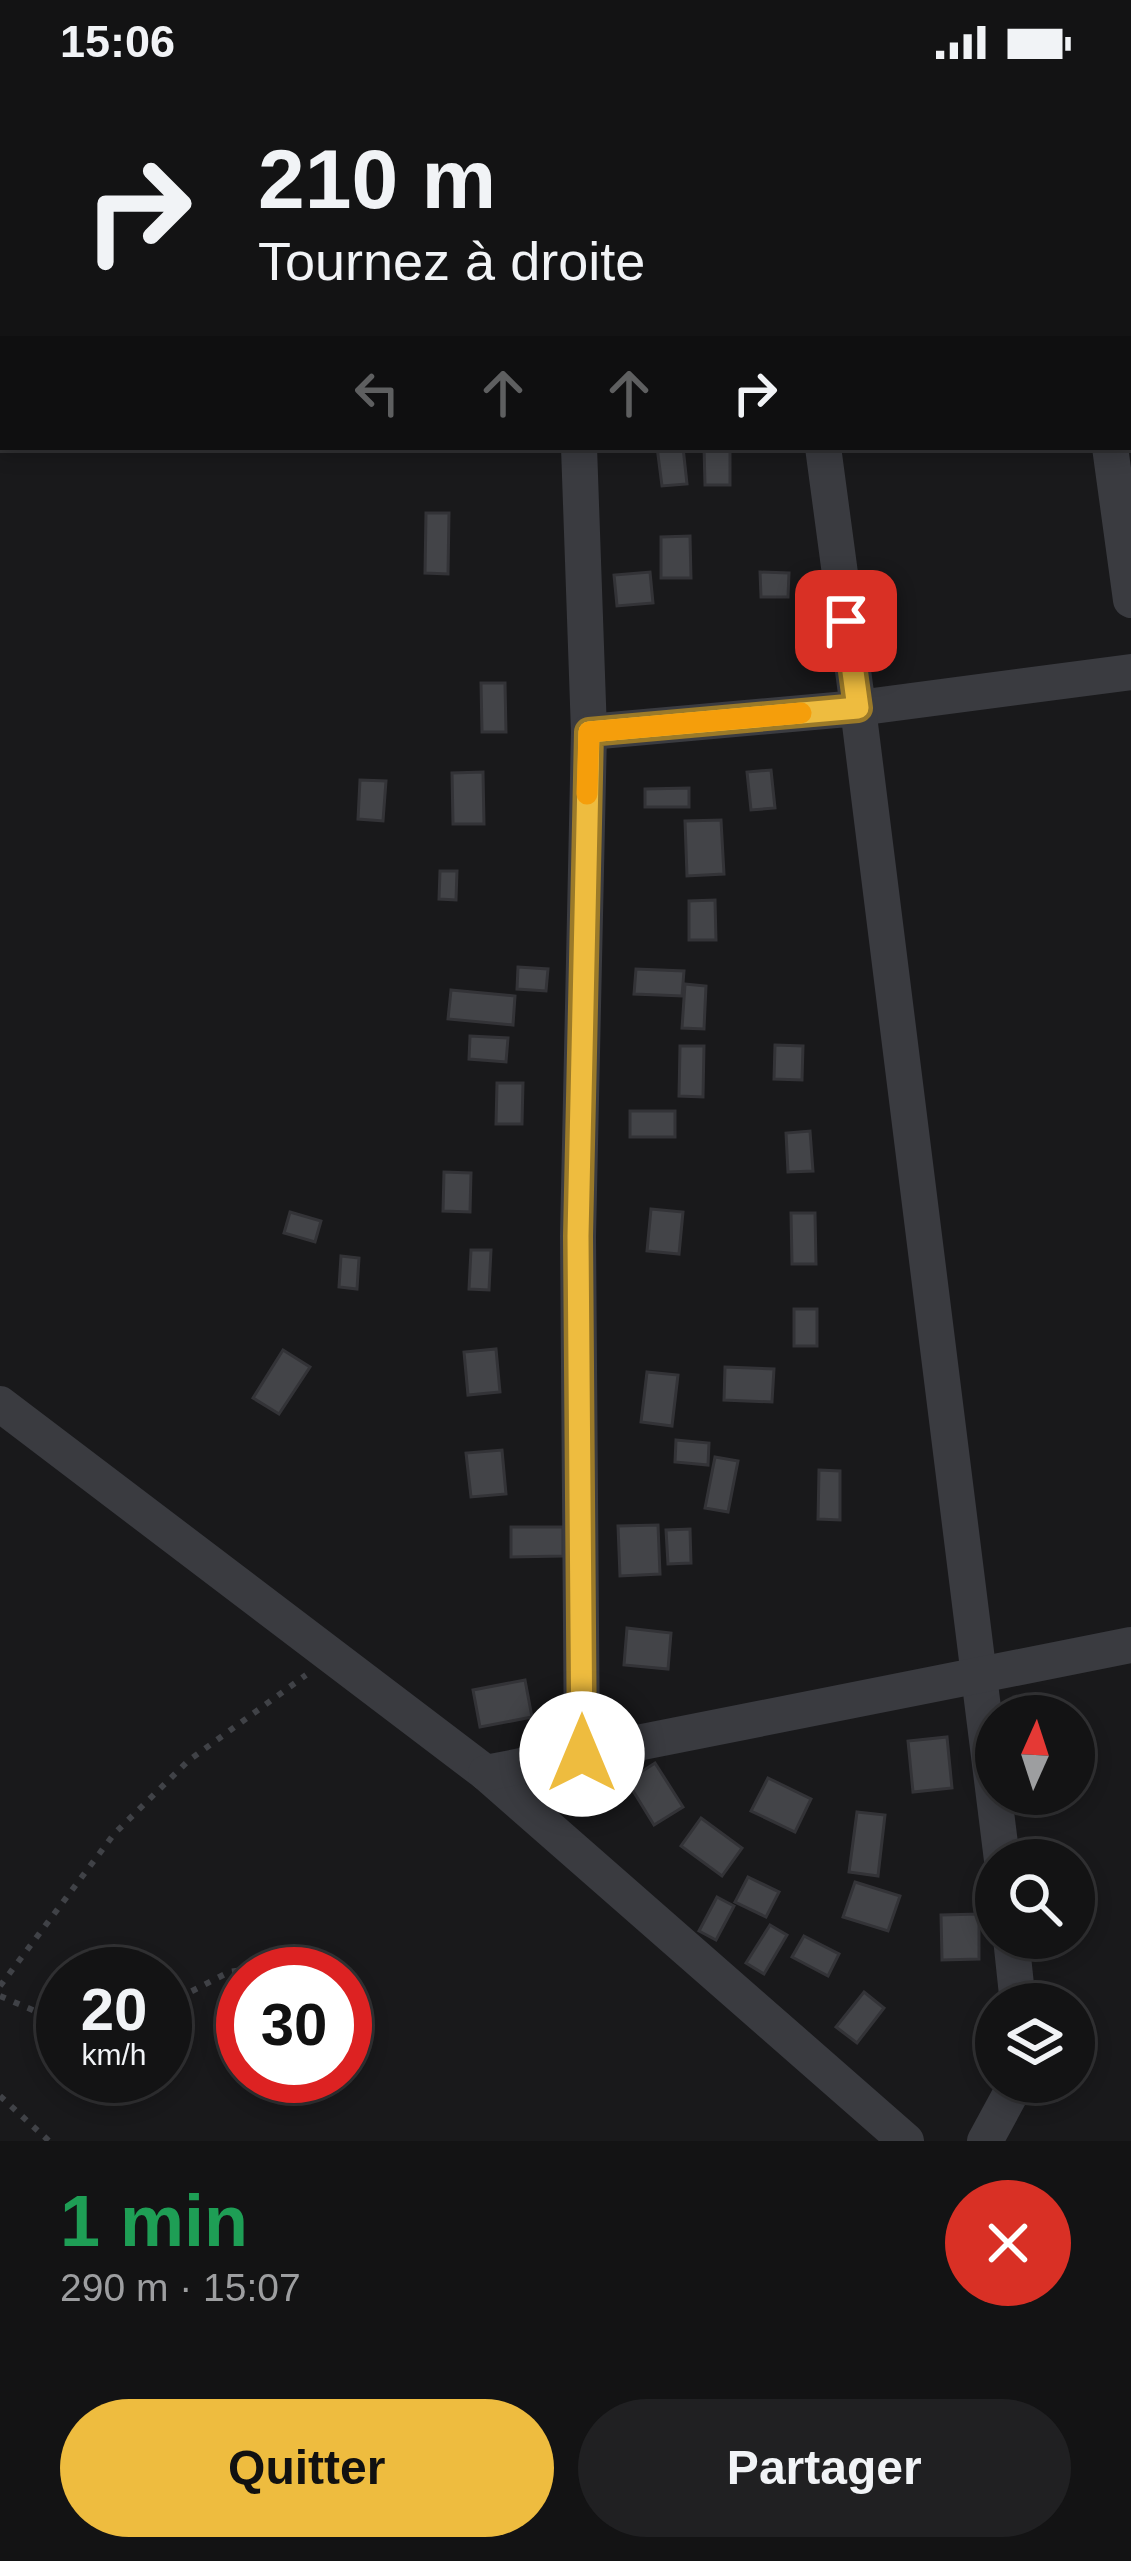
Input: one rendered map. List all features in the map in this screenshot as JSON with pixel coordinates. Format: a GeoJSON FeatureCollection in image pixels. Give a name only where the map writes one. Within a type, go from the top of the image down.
{"type":"FeatureCollection","features":[{"type":"Feature","properties":{"kind":"street"},"geometry":{"type":"LineString","coordinates":[[579,450],[589,732],[578,1236],[582,1754]]}},
{"type":"Feature","properties":{"kind":"street"},"geometry":{"type":"LineString","coordinates":[[823,450],[1000,1839]]}},
{"type":"Feature","properties":{"kind":"street"},"geometry":{"type":"LineString","coordinates":[[1110,450],[1131,601]]}},
{"type":"Feature","properties":{"kind":"street"},"geometry":{"type":"LineString","coordinates":[[589,732],[858,708],[1131,672]]}},
{"type":"Feature","properties":{"kind":"street"},"geometry":{"type":"LineString","coordinates":[[0,1404],[486,1773],[906,2141]]}},
{"type":"Feature","properties":{"kind":"street"},"geometry":{"type":"LineString","coordinates":[[486,1773],[1131,1645]]}},
{"type":"Feature","properties":{"kind":"street"},"geometry":{"type":"LineString","coordinates":[[985,2141],[1006,2103]]}},
{"type":"Feature","properties":{"kind":"path"},"geometry":{"type":"LineString","coordinates":[[0,1986],[128,1820],[188,1761],[332,1655]]}},
{"type":"Feature","properties":{"kind":"path"},"geometry":{"type":"LineString","coordinates":[[0,1996],[36,2012]]}},
{"type":"Feature","properties":{"kind":"path"},"geometry":{"type":"LineString","coordinates":[[0,2096],[49,2141]]}},
{"type":"Feature","properties":{"kind":"building"},"geometry":{"type":"Polygon","coordinates":[[[657,450],[683,450],[687,484],[662,486],[657,450]]]}},
{"type":"Feature","properties":{"kind":"building"},"geometry":{"type":"Polygon","coordinates":[[[704,450],[730,450],[730,485],[705,485],[704,450]]]}},
{"type":"Feature","properties":{"kind":"building"},"geometry":{"type":"Polygon","coordinates":[[[426,513],[449,513],[448,574],[425,573],[426,513]]]}},
{"type":"Feature","properties":{"kind":"building"},"geometry":{"type":"Polygon","coordinates":[[[690,536],[691,578],[661,578],[661,537],[690,536]]]}},
{"type":"Feature","properties":{"kind":"building"},"geometry":{"type":"Polygon","coordinates":[[[650,572],[653,603],[617,606],[614,575],[650,572]]]}},
{"type":"Feature","properties":{"kind":"building"},"geometry":{"type":"Polygon","coordinates":[[[760,572],[789,573],[788,597],[761,597],[760,572]]]}},
{"type":"Feature","properties":{"kind":"building"},"geometry":{"type":"Polygon","coordinates":[[[481,683],[505,683],[506,732],[482,732],[481,683]]]}},
{"type":"Feature","properties":{"kind":"building"},"geometry":{"type":"Polygon","coordinates":[[[771,770],[775,808],[751,810],[747,772],[771,770]]]}},
{"type":"Feature","properties":{"kind":"building"},"geometry":{"type":"Polygon","coordinates":[[[483,772],[484,824],[453,824],[452,773],[483,772]]]}},
{"type":"Feature","properties":{"kind":"building"},"geometry":{"type":"Polygon","coordinates":[[[360,780],[386,781],[383,821],[358,819],[360,780]]]}},
{"type":"Feature","properties":{"kind":"building"},"geometry":{"type":"Polygon","coordinates":[[[689,788],[689,807],[645,807],[645,789],[689,788]]]}},
{"type":"Feature","properties":{"kind":"building"},"geometry":{"type":"Polygon","coordinates":[[[721,820],[724,874],[687,876],[685,821],[721,820]]]}},
{"type":"Feature","properties":{"kind":"building"},"geometry":{"type":"Polygon","coordinates":[[[440,871],[457,871],[456,900],[439,899],[440,871]]]}},
{"type":"Feature","properties":{"kind":"building"},"geometry":{"type":"Polygon","coordinates":[[[715,900],[716,940],[689,940],[689,901],[715,900]]]}},
{"type":"Feature","properties":{"kind":"building"},"geometry":{"type":"Polygon","coordinates":[[[518,967],[548,969],[546,991],[517,989],[518,967]]]}},
{"type":"Feature","properties":{"kind":"building"},"geometry":{"type":"Polygon","coordinates":[[[636,969],[684,971],[682,996],[634,994],[636,969]]]}},
{"type":"Feature","properties":{"kind":"building"},"geometry":{"type":"Polygon","coordinates":[[[685,984],[706,986],[704,1029],[682,1028],[685,984]]]}},
{"type":"Feature","properties":{"kind":"building"},"geometry":{"type":"Polygon","coordinates":[[[451,990],[515,996],[513,1025],[448,1019],[451,990]]]}},
{"type":"Feature","properties":{"kind":"building"},"geometry":{"type":"Polygon","coordinates":[[[470,1036],[508,1038],[506,1062],[469,1059],[470,1036]]]}},
{"type":"Feature","properties":{"kind":"building"},"geometry":{"type":"Polygon","coordinates":[[[775,1045],[803,1046],[802,1080],[774,1079],[775,1045]]]}},
{"type":"Feature","properties":{"kind":"building"},"geometry":{"type":"Polygon","coordinates":[[[680,1046],[704,1046],[703,1097],[679,1096],[680,1046]]]}},
{"type":"Feature","properties":{"kind":"building"},"geometry":{"type":"Polygon","coordinates":[[[497,1083],[523,1083],[522,1124],[496,1124],[497,1083]]]}},
{"type":"Feature","properties":{"kind":"building"},"geometry":{"type":"Polygon","coordinates":[[[630,1111],[675,1111],[675,1137],[630,1137],[630,1111]]]}},
{"type":"Feature","properties":{"kind":"building"},"geometry":{"type":"Polygon","coordinates":[[[810,1131],[813,1171],[788,1172],[786,1133],[810,1131]]]}},
{"type":"Feature","properties":{"kind":"building"},"geometry":{"type":"Polygon","coordinates":[[[444,1172],[471,1173],[470,1212],[443,1211],[444,1172]]]}},
{"type":"Feature","properties":{"kind":"building"},"geometry":{"type":"Polygon","coordinates":[[[651,1209],[683,1212],[679,1254],[647,1251],[651,1209]]]}},
{"type":"Feature","properties":{"kind":"building"},"geometry":{"type":"Polygon","coordinates":[[[290,1212],[321,1221],[315,1242],[284,1233],[290,1212]]]}},
{"type":"Feature","properties":{"kind":"building"},"geometry":{"type":"Polygon","coordinates":[[[791,1213],[815,1213],[816,1264],[792,1264],[791,1213]]]}},
{"type":"Feature","properties":{"kind":"building"},"geometry":{"type":"Polygon","coordinates":[[[471,1250],[491,1250],[489,1290],[469,1289],[471,1250]]]}},
{"type":"Feature","properties":{"kind":"building"},"geometry":{"type":"Polygon","coordinates":[[[341,1256],[359,1258],[357,1289],[339,1287],[341,1256]]]}},
{"type":"Feature","properties":{"kind":"building"},"geometry":{"type":"Polygon","coordinates":[[[794,1309],[817,1309],[817,1346],[794,1346],[794,1309]]]}},
{"type":"Feature","properties":{"kind":"building"},"geometry":{"type":"Polygon","coordinates":[[[496,1349],[500,1392],[468,1395],[464,1352],[496,1349]]]}},
{"type":"Feature","properties":{"kind":"building"},"geometry":{"type":"Polygon","coordinates":[[[283,1350],[310,1367],[279,1414],[253,1398],[283,1350]]]}},
{"type":"Feature","properties":{"kind":"building"},"geometry":{"type":"Polygon","coordinates":[[[725,1367],[774,1369],[772,1402],[724,1400],[725,1367]]]}},
{"type":"Feature","properties":{"kind":"building"},"geometry":{"type":"Polygon","coordinates":[[[647,1372],[678,1375],[672,1426],[641,1422],[647,1372]]]}},
{"type":"Feature","properties":{"kind":"building"},"geometry":{"type":"Polygon","coordinates":[[[676,1440],[709,1443],[708,1465],[675,1462],[676,1440]]]}},
{"type":"Feature","properties":{"kind":"building"},"geometry":{"type":"Polygon","coordinates":[[[502,1450],[506,1494],[471,1497],[466,1453],[502,1450]]]}},
{"type":"Feature","properties":{"kind":"building"},"geometry":{"type":"Polygon","coordinates":[[[715,1457],[738,1461],[728,1512],[705,1508],[715,1457]]]}},
{"type":"Feature","properties":{"kind":"building"},"geometry":{"type":"Polygon","coordinates":[[[819,1470],[840,1471],[840,1520],[818,1519],[819,1470]]]}},
{"type":"Feature","properties":{"kind":"building"},"geometry":{"type":"Polygon","coordinates":[[[658,1525],[660,1574],[620,1576],[618,1526],[658,1525]]]}},
{"type":"Feature","properties":{"kind":"building"},"geometry":{"type":"Polygon","coordinates":[[[511,1527],[563,1527],[563,1556],[511,1557],[511,1527]]]}},
{"type":"Feature","properties":{"kind":"building"},"geometry":{"type":"Polygon","coordinates":[[[690,1529],[691,1563],[668,1564],[666,1530],[690,1529]]]}},
{"type":"Feature","properties":{"kind":"building"},"geometry":{"type":"Polygon","coordinates":[[[627,1628],[671,1633],[668,1669],[624,1665],[627,1628]]]}},
{"type":"Feature","properties":{"kind":"building"},"geometry":{"type":"Polygon","coordinates":[[[525,1680],[532,1717],[480,1727],[473,1690],[525,1680]]]}},
{"type":"Feature","properties":{"kind":"building"},"geometry":{"type":"Polygon","coordinates":[[[947,1737],[952,1788],[913,1792],[908,1741],[947,1737]]]}},
{"type":"Feature","properties":{"kind":"building"},"geometry":{"type":"Polygon","coordinates":[[[655,1763],[683,1807],[654,1825],[627,1781],[655,1763]]]}},
{"type":"Feature","properties":{"kind":"building"},"geometry":{"type":"Polygon","coordinates":[[[768,1778],[811,1799],[795,1832],[751,1811],[768,1778]]]}},
{"type":"Feature","properties":{"kind":"building"},"geometry":{"type":"Polygon","coordinates":[[[857,1812],[885,1815],[878,1876],[849,1872],[857,1812]]]}},
{"type":"Feature","properties":{"kind":"building"},"geometry":{"type":"Polygon","coordinates":[[[701,1818],[742,1848],[722,1876],[681,1846],[701,1818]]]}},
{"type":"Feature","properties":{"kind":"building"},"geometry":{"type":"Polygon","coordinates":[[[748,1877],[779,1892],[766,1917],[735,1902],[748,1877]]]}},
{"type":"Feature","properties":{"kind":"building"},"geometry":{"type":"Polygon","coordinates":[[[855,1882],[900,1896],[888,1931],[843,1917],[855,1882]]]}},
{"type":"Feature","properties":{"kind":"building"},"geometry":{"type":"Polygon","coordinates":[[[717,1897],[734,1906],[716,1940],[699,1931],[717,1897]]]}},
{"type":"Feature","properties":{"kind":"building"},"geometry":{"type":"Polygon","coordinates":[[[975,1914],[975,1959],[979,1959],[942,1960],[941,1915],[975,1914]]]}},
{"type":"Feature","properties":{"kind":"building"},"geometry":{"type":"Polygon","coordinates":[[[770,1925],[787,1935],[764,1974],[746,1963],[770,1925]]]}},
{"type":"Feature","properties":{"kind":"building"},"geometry":{"type":"Polygon","coordinates":[[[804,1936],[839,1954],[828,1976],[792,1957],[804,1936]]]}},
{"type":"Feature","properties":{"kind":"building"},"geometry":{"type":"Polygon","coordinates":[[[864,1992],[884,2008],[857,2043],[836,2027],[864,1992]]]}},
{"type":"Feature","properties":{"kind":"slow traffic"},"geometry":{"type":"LineString","coordinates":[[587,794],[589,732],[801,713]]}},
{"type":"Feature","properties":{"kind":"route"},"geometry":{"type":"LineString","coordinates":[[582,1754],[578,1236],[589,732],[858,708],[846,621]]}}]}
